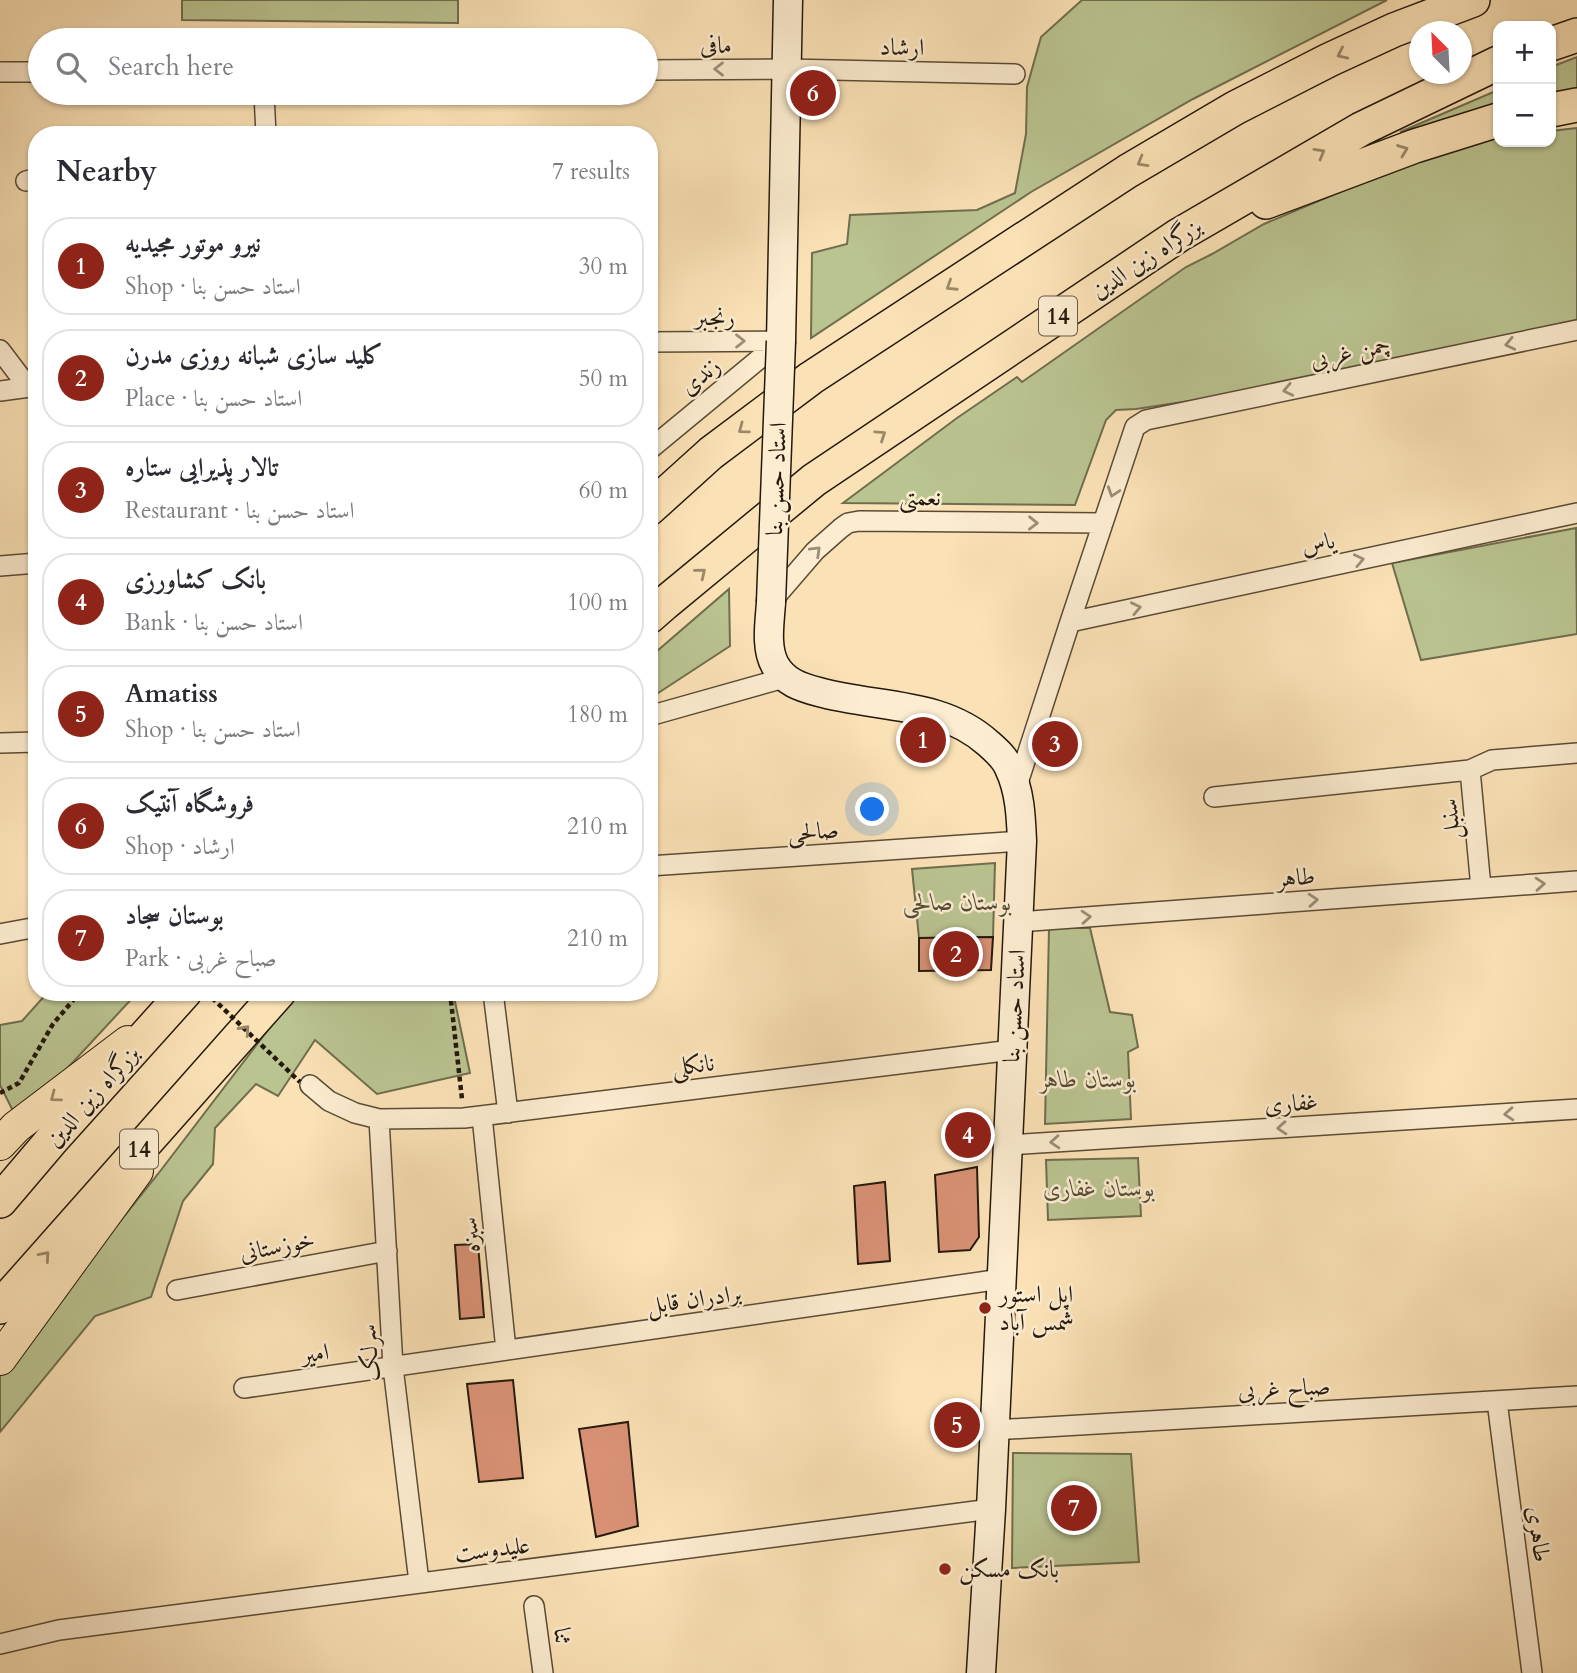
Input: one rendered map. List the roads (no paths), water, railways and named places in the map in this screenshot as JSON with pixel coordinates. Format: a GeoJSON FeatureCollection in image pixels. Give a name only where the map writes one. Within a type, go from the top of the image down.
{"type":"FeatureCollection","features":[{"type":"Feature","properties":{"kind":"highway"},"geometry":{"type":"LineString","coordinates":[[1394,30],[1447,0]]}},
{"type":"Feature","properties":{"kind":"highway"},"geometry":{"type":"LineString","coordinates":[[658,501],[711,453],[811,378],[1128,171],[1235,108],[1329,60],[1394,30],[1473,0]]}},
{"type":"Feature","properties":{"kind":"highway"},"geometry":{"type":"LineString","coordinates":[[1556,42],[1577,35]]}},
{"type":"Feature","properties":{"kind":"highway","name":"بزرگراه زین الدین"},"geometry":{"type":"LineString","coordinates":[[658,610],[814,480],[1179,235],[1361,129],[1493,65]]}},
{"type":"Feature","properties":{"kind":"highway"},"geometry":{"type":"LineString","coordinates":[[1556,109],[1577,105]]}},
{"type":"Feature","properties":{"kind":"highway"},"geometry":{"type":"LineString","coordinates":[[1179,235],[1415,146],[1493,122]]}},
{"type":"Feature","properties":{"kind":"highway","name":"14"},"geometry":{"type":"LineString","coordinates":[[0,1307],[271,1001]]}},
{"type":"Feature","properties":{"kind":"highway","name":"بزرگراه زین الدین"},"geometry":{"type":"LineString","coordinates":[[0,1201],[177,1002]]}},
{"type":"Feature","properties":{"kind":"main road","name":"استاد حسن بنا"},"geometry":{"type":"LineString","coordinates":[[788,0],[781,341],[770,650],[776,667],[784,678],[796,685],[836,697],[915,709],[967,726],[999,753],[1008,765],[1020,812],[1022,841],[1013,1050],[981,1673]]}},
{"type":"Feature","properties":{"kind":"main road"},"geometry":{"type":"LineString","coordinates":[[0,1144],[16,1127],[177,1002]]}},
{"type":"Feature","properties":{"kind":"main road"},"geometry":{"type":"LineString","coordinates":[[0,1359],[221,1056]]}},
{"type":"Feature","properties":{"kind":"street","name":"مافی"},"geometry":{"type":"LineString","coordinates":[[658,70],[787,69]]}},
{"type":"Feature","properties":{"kind":"street","name":"ارشاد"},"geometry":{"type":"LineString","coordinates":[[787,69],[1016,74]]}},
{"type":"Feature","properties":{"kind":"street"},"geometry":{"type":"LineString","coordinates":[[0,72],[28,72]]}},
{"type":"Feature","properties":{"kind":"street"},"geometry":{"type":"LineString","coordinates":[[265,105],[266,126]]}},
{"type":"Feature","properties":{"kind":"street","name":"چمن غربی"},"geometry":{"type":"LineString","coordinates":[[1103,523],[1135,427],[1146,420],[1577,330]]}},
{"type":"Feature","properties":{"kind":"street","name":"رنجبر"},"geometry":{"type":"LineString","coordinates":[[658,342],[781,341]]}},
{"type":"Feature","properties":{"kind":"street","name":"زندی"},"geometry":{"type":"LineString","coordinates":[[658,443],[781,341]]}},
{"type":"Feature","properties":{"kind":"street"},"geometry":{"type":"LineString","coordinates":[[0,350],[28,381]]}},
{"type":"Feature","properties":{"kind":"street"},"geometry":{"type":"LineString","coordinates":[[0,391],[28,387]]}},
{"type":"Feature","properties":{"kind":"street","name":"یاس"},"geometry":{"type":"LineString","coordinates":[[1070,622],[1577,513]]}},
{"type":"Feature","properties":{"kind":"street","name":"نعمتی"},"geometry":{"type":"LineString","coordinates":[[771,601],[815,551],[848,523],[1103,523]]}},
{"type":"Feature","properties":{"kind":"street"},"geometry":{"type":"LineString","coordinates":[[1016,789],[1103,523]]}},
{"type":"Feature","properties":{"kind":"street"},"geometry":{"type":"LineString","coordinates":[[0,566],[28,564]]}},
{"type":"Feature","properties":{"kind":"street"},"geometry":{"type":"LineString","coordinates":[[658,713],[784,678]]}},
{"type":"Feature","properties":{"kind":"street"},"geometry":{"type":"LineString","coordinates":[[0,743],[28,742]]}},
{"type":"Feature","properties":{"kind":"street","name":"سنبل"},"geometry":{"type":"LineString","coordinates":[[1481,888],[1470,770],[1492,760],[1577,753]]}},
{"type":"Feature","properties":{"kind":"street"},"geometry":{"type":"LineString","coordinates":[[1214,797],[1470,770]]}},
{"type":"Feature","properties":{"kind":"street","name":"صالحی"},"geometry":{"type":"LineString","coordinates":[[658,865],[1022,841]]}},
{"type":"Feature","properties":{"kind":"street","name":"طاهر"},"geometry":{"type":"LineString","coordinates":[[1018,922],[1577,881]]}},
{"type":"Feature","properties":{"kind":"street"},"geometry":{"type":"LineString","coordinates":[[0,934],[28,929]]}},
{"type":"Feature","properties":{"kind":"street"},"geometry":{"type":"LineString","coordinates":[[494,1001],[508,1113]]}},
{"type":"Feature","properties":{"kind":"street","name":"نانکلی"},"geometry":{"type":"LineString","coordinates":[[305,1084],[329,1101],[379,1119],[473,1117],[1013,1050]]}},
{"type":"Feature","properties":{"kind":"street","name":"غفاری"},"geometry":{"type":"LineString","coordinates":[[1008,1144],[1577,1109]]}},
{"type":"Feature","properties":{"kind":"street","name":"سبزه"},"geometry":{"type":"LineString","coordinates":[[473,1117],[506,1350]]}},
{"type":"Feature","properties":{"kind":"street","name":"سرلک"},"geometry":{"type":"LineString","coordinates":[[379,1119],[393,1367],[419,1582]]}},
{"type":"Feature","properties":{"kind":"street","name":"خوزستانی"},"geometry":{"type":"LineString","coordinates":[[177,1290],[387,1251]]}},
{"type":"Feature","properties":{"kind":"street","name":"برادران قابل"},"geometry":{"type":"LineString","coordinates":[[393,1367],[1001,1279]]}},
{"type":"Feature","properties":{"kind":"street","name":"امیر"},"geometry":{"type":"LineString","coordinates":[[244,1388],[393,1367]]}},
{"type":"Feature","properties":{"kind":"street","name":"صباح غربی"},"geometry":{"type":"LineString","coordinates":[[994,1430],[1577,1396]]}},
{"type":"Feature","properties":{"kind":"street","name":"طاهری"},"geometry":{"type":"LineString","coordinates":[[1497,1401],[1532,1673]]}},
{"type":"Feature","properties":{"kind":"street","name":"علیدوست"},"geometry":{"type":"LineString","coordinates":[[0,1644],[59,1630],[990,1508]]}},
{"type":"Feature","properties":{"kind":"street","name":"ثنا"},"geometry":{"type":"LineString","coordinates":[[534,1606],[543,1673]]}},
{"type":"Feature","properties":{"kind":"place","name":"فروشگاه آنتیک"},"geometry":{"type":"Point","coordinates":[813,93]}},
{"type":"Feature","properties":{"kind":"place","name":"نیرو موتور مجیدیه"},"geometry":{"type":"Point","coordinates":[923,740]}},
{"type":"Feature","properties":{"kind":"place","name":"تالار پذیرایی ستاره"},"geometry":{"type":"Point","coordinates":[1055,744]}},
{"type":"Feature","properties":{"kind":"place","name":"کلید سازی شبانه روزی مدرن"},"geometry":{"type":"Point","coordinates":[956,954]}},
{"type":"Feature","properties":{"kind":"place","name":"بانک کشاورزی"},"geometry":{"type":"Point","coordinates":[968,1135]}},
{"type":"Feature","properties":{"kind":"place","name":"اپل استور شمس آباد"},"geometry":{"type":"Point","coordinates":[985,1308]}},
{"type":"Feature","properties":{"kind":"place","name":"Amatiss"},"geometry":{"type":"Point","coordinates":[957,1425]}},
{"type":"Feature","properties":{"kind":"place","name":"بوستان سجاد"},"geometry":{"type":"Point","coordinates":[1074,1508]}},
{"type":"Feature","properties":{"kind":"place","name":"بانک مسکن"},"geometry":{"type":"Point","coordinates":[945,1569]}},
{"type":"Feature","properties":{"kind":"park label","name":"بوستان صالحی"},"geometry":{"type":"Point","coordinates":[957,902]}},
{"type":"Feature","properties":{"kind":"park label","name":"بوستان طاهر"},"geometry":{"type":"Point","coordinates":[1088,1079]}},
{"type":"Feature","properties":{"kind":"park label","name":"بوستان غفاری"},"geometry":{"type":"Point","coordinates":[1099,1188]}}]}
